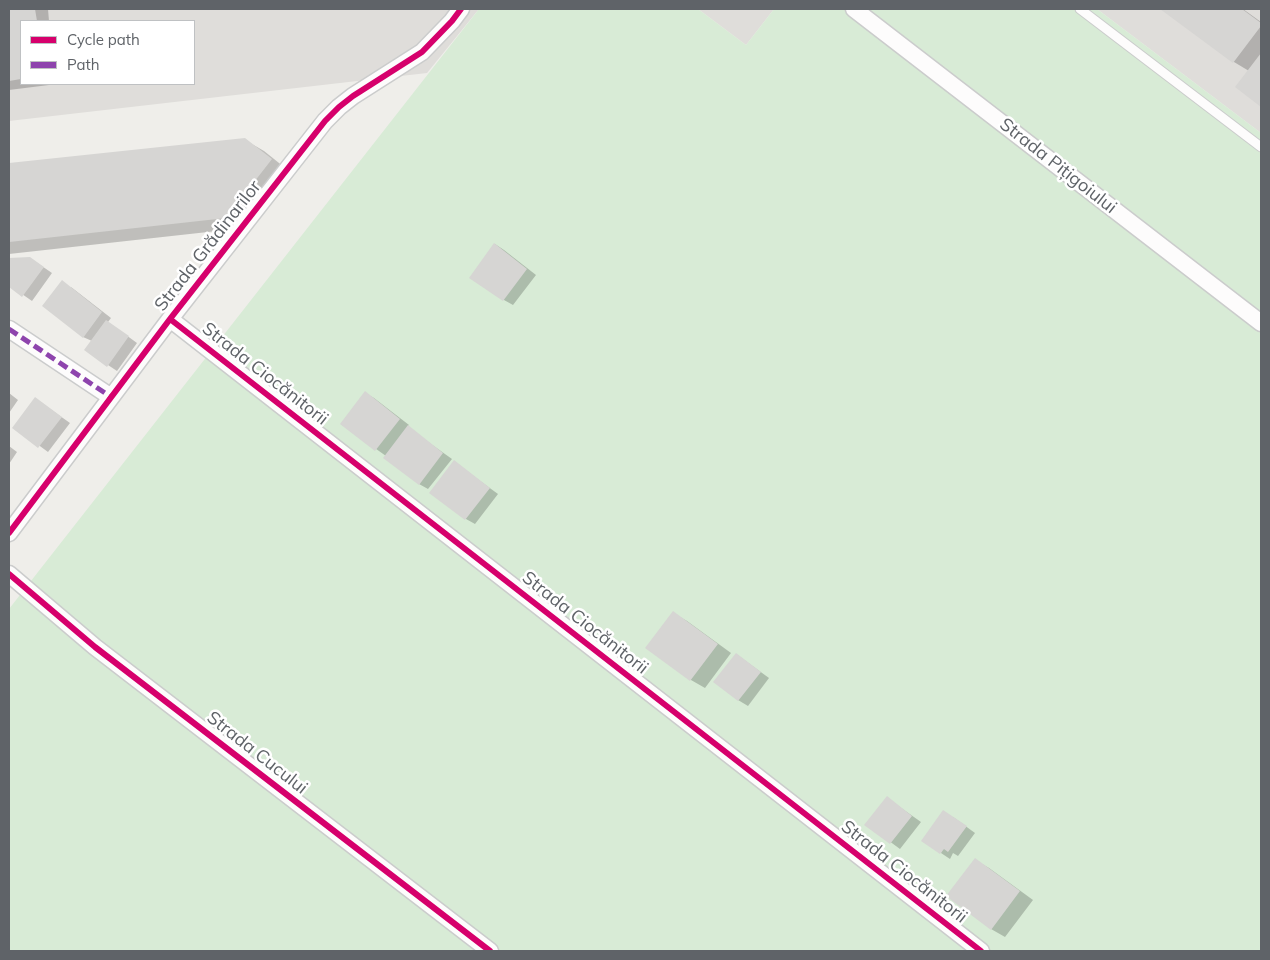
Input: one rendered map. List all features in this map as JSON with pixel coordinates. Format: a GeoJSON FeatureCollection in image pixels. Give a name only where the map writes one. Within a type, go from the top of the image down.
{"type":"FeatureCollection","features":[{"type":"Feature","properties":{"kind":"street","name":"Strada Grădinarilor"},"geometry":{"type":"LineString","coordinates":[[9,533],[110,397],[325,121],[353,96],[422,52],[461,9]]}},
{"type":"Feature","properties":{"kind":"street","name":"Strada Pițigoiului"},"geometry":{"type":"LineString","coordinates":[[854,9],[1261,323]]}},
{"type":"Feature","properties":{"kind":"street","name":"Strada Ciocănitorii"},"geometry":{"type":"LineString","coordinates":[[170,319],[981,951]]}},
{"type":"Feature","properties":{"kind":"street"},"geometry":{"type":"LineString","coordinates":[[9,329],[110,397]]}},
{"type":"Feature","properties":{"kind":"street","name":"Strada Cucului"},"geometry":{"type":"LineString","coordinates":[[9,574],[96,647],[490,951]]}},
{"type":"Feature","properties":{"kind":"lane"},"geometry":{"type":"LineString","coordinates":[[1080,9],[1261,147]]}},
{"type":"Feature","properties":{"kind":"shaded area"},"geometry":{"type":"Polygon","coordinates":[[[9,9],[479,9],[427,73],[9,121],[9,9]]]}},
{"type":"Feature","properties":{"kind":"shaded area"},"geometry":{"type":"Polygon","coordinates":[[[698,9],[774,9],[746,45],[698,9]]]}},
{"type":"Feature","properties":{"kind":"shaded area"},"geometry":{"type":"Polygon","coordinates":[[[1097,9],[1261,9],[1261,133],[1097,9]]]}},
{"type":"Feature","properties":{"kind":"green space"},"geometry":{"type":"Polygon","coordinates":[[[479,9],[698,9],[746,45],[774,9],[1097,9],[1261,133],[1261,951],[9,951],[9,609],[479,9]]]}},
{"type":"Feature","properties":{"kind":"building"},"geometry":{"type":"Polygon","coordinates":[[[9,9],[35,9],[37,20],[20,20],[20,79],[9,81],[9,9]]]}},
{"type":"Feature","properties":{"kind":"building"},"geometry":{"type":"Polygon","coordinates":[[[1160,9],[1242,9],[1261,23],[1261,26],[1233,63],[1160,9]]]}},
{"type":"Feature","properties":{"kind":"building"},"geometry":{"type":"Polygon","coordinates":[[[1261,53],[1261,107],[1235,87],[1261,53]]]}},
{"type":"Feature","properties":{"kind":"building"},"geometry":{"type":"Polygon","coordinates":[[[245,138],[272,159],[226,218],[9,242],[9,163],[245,138]]]}},
{"type":"Feature","properties":{"kind":"building"},"geometry":{"type":"Polygon","coordinates":[[[494,243],[527,269],[503,301],[469,278],[494,243]]]}},
{"type":"Feature","properties":{"kind":"building"},"geometry":{"type":"Polygon","coordinates":[[[30,257],[44,267],[22,297],[9,287],[9,258],[30,257]]]}},
{"type":"Feature","properties":{"kind":"building"},"geometry":{"type":"Polygon","coordinates":[[[62,280],[102,312],[83,338],[42,306],[62,280]]]}},
{"type":"Feature","properties":{"kind":"building"},"geometry":{"type":"Polygon","coordinates":[[[106,320],[129,336],[107,367],[84,350],[106,320]]]}},
{"type":"Feature","properties":{"kind":"building"},"geometry":{"type":"Polygon","coordinates":[[[365,391],[400,419],[375,451],[340,424],[365,391]]]}},
{"type":"Feature","properties":{"kind":"building"},"geometry":{"type":"Polygon","coordinates":[[[35,397],[62,417],[38,448],[12,428],[35,397]]]}},
{"type":"Feature","properties":{"kind":"building"},"geometry":{"type":"Polygon","coordinates":[[[408,425],[443,453],[419,485],[383,458],[408,425]]]}},
{"type":"Feature","properties":{"kind":"building"},"geometry":{"type":"Polygon","coordinates":[[[454,460],[490,488],[465,520],[429,493],[454,460]]]}},
{"type":"Feature","properties":{"kind":"building"},"geometry":{"type":"Polygon","coordinates":[[[673,611],[718,644],[690,681],[645,648],[673,611]]]}},
{"type":"Feature","properties":{"kind":"building"},"geometry":{"type":"Polygon","coordinates":[[[736,653],[761,672],[738,701],[713,682],[736,653]]]}},
{"type":"Feature","properties":{"kind":"building"},"geometry":{"type":"Polygon","coordinates":[[[887,796],[912,816],[890,844],[864,825],[887,796]]]}},
{"type":"Feature","properties":{"kind":"building"},"geometry":{"type":"Polygon","coordinates":[[[943,810],[967,826],[948,852],[944,849],[940,854],[921,841],[943,810]]]}},
{"type":"Feature","properties":{"kind":"building"},"geometry":{"type":"Polygon","coordinates":[[[975,858],[1020,891],[991,930],[946,896],[975,858]]]}},
{"type":"Feature","properties":{"kind":"marked path"},"geometry":{"type":"LineString","coordinates":[[9,329],[111,397]]}},
{"type":"Feature","properties":{"kind":"cycle path"},"geometry":{"type":"LineString","coordinates":[[9,533],[170,319],[325,121],[353,96],[422,52],[461,9]]}},
{"type":"Feature","properties":{"kind":"cycle path"},"geometry":{"type":"LineString","coordinates":[[170,319],[981,951]]}},
{"type":"Feature","properties":{"kind":"cycle path"},"geometry":{"type":"LineString","coordinates":[[9,574],[95,647],[490,951]]}}]}
